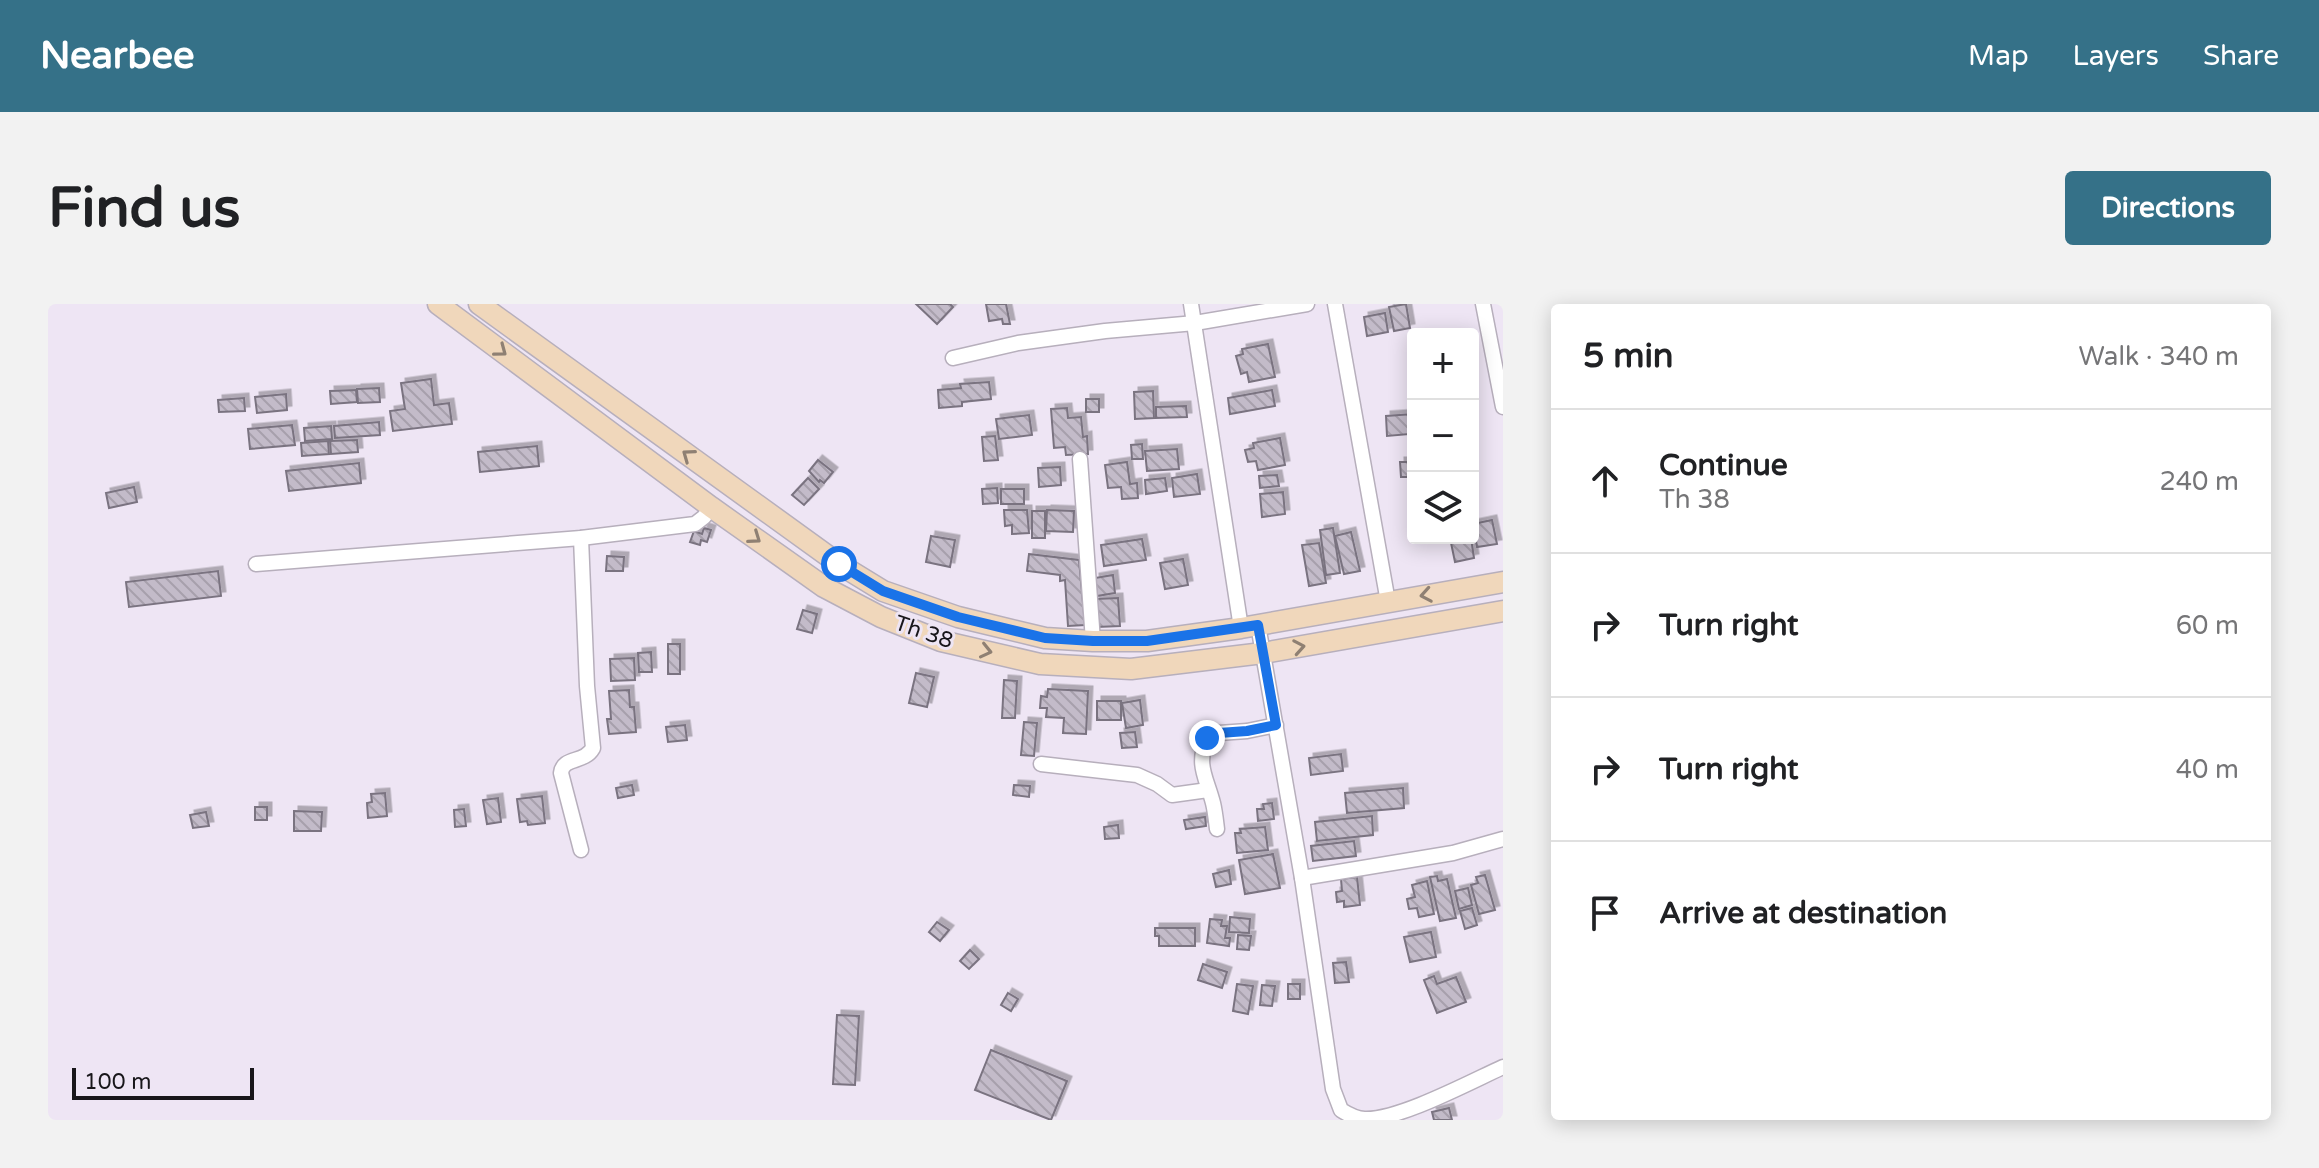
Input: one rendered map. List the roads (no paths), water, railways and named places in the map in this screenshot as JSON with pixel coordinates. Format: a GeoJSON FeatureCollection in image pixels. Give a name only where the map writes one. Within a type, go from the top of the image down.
{"type":"FeatureCollection","features":[{"type":"Feature","properties":{"kind":"street","name":"Th 38"},"geometry":{"type":"LineString","coordinates":[[438,304],[824,587],[881,617],[941,641],[1040,664],[1131,669],[1263,653],[1503,611]]}},
{"type":"Feature","properties":{"kind":"street","name":"Th 38"},"geometry":{"type":"LineString","coordinates":[[479,304],[839,564],[883,591],[958,617],[1045,638],[1147,641],[1503,582]]}},
{"type":"Feature","properties":{"kind":"street"},"geometry":{"type":"LineString","coordinates":[[1191,304],[1250,626],[1263,653],[1302,878],[1333,1089],[1341,1110],[1349,1118],[1362,1119],[1399,1113],[1503,1067]]}},
{"type":"Feature","properties":{"kind":"street"},"geometry":{"type":"LineString","coordinates":[[953,358],[1018,343],[1195,323],[1307,304]]}},
{"type":"Feature","properties":{"kind":"street"},"geometry":{"type":"LineString","coordinates":[[1335,304],[1388,602]]}},
{"type":"Feature","properties":{"kind":"street"},"geometry":{"type":"LineString","coordinates":[[1483,304],[1503,407]]}},
{"type":"Feature","properties":{"kind":"street"},"geometry":{"type":"LineString","coordinates":[[1080,459],[1093,641]]}},
{"type":"Feature","properties":{"kind":"street"},"geometry":{"type":"LineString","coordinates":[[256,564],[581,538],[695,524],[711,507]]}},
{"type":"Feature","properties":{"kind":"street"},"geometry":{"type":"LineString","coordinates":[[581,538],[587,686],[593,748],[589,755],[566,763],[561,773],[581,850]]}},
{"type":"Feature","properties":{"kind":"street"},"geometry":{"type":"LineString","coordinates":[[1217,829],[1201,755],[1207,738],[1219,733],[1276,725]]}},
{"type":"Feature","properties":{"kind":"street"},"geometry":{"type":"LineString","coordinates":[[1041,764],[1137,775],[1172,795],[1208,790]]}},
{"type":"Feature","properties":{"kind":"street"},"geometry":{"type":"LineString","coordinates":[[1302,878],[1453,853],[1503,839]]}}]}
